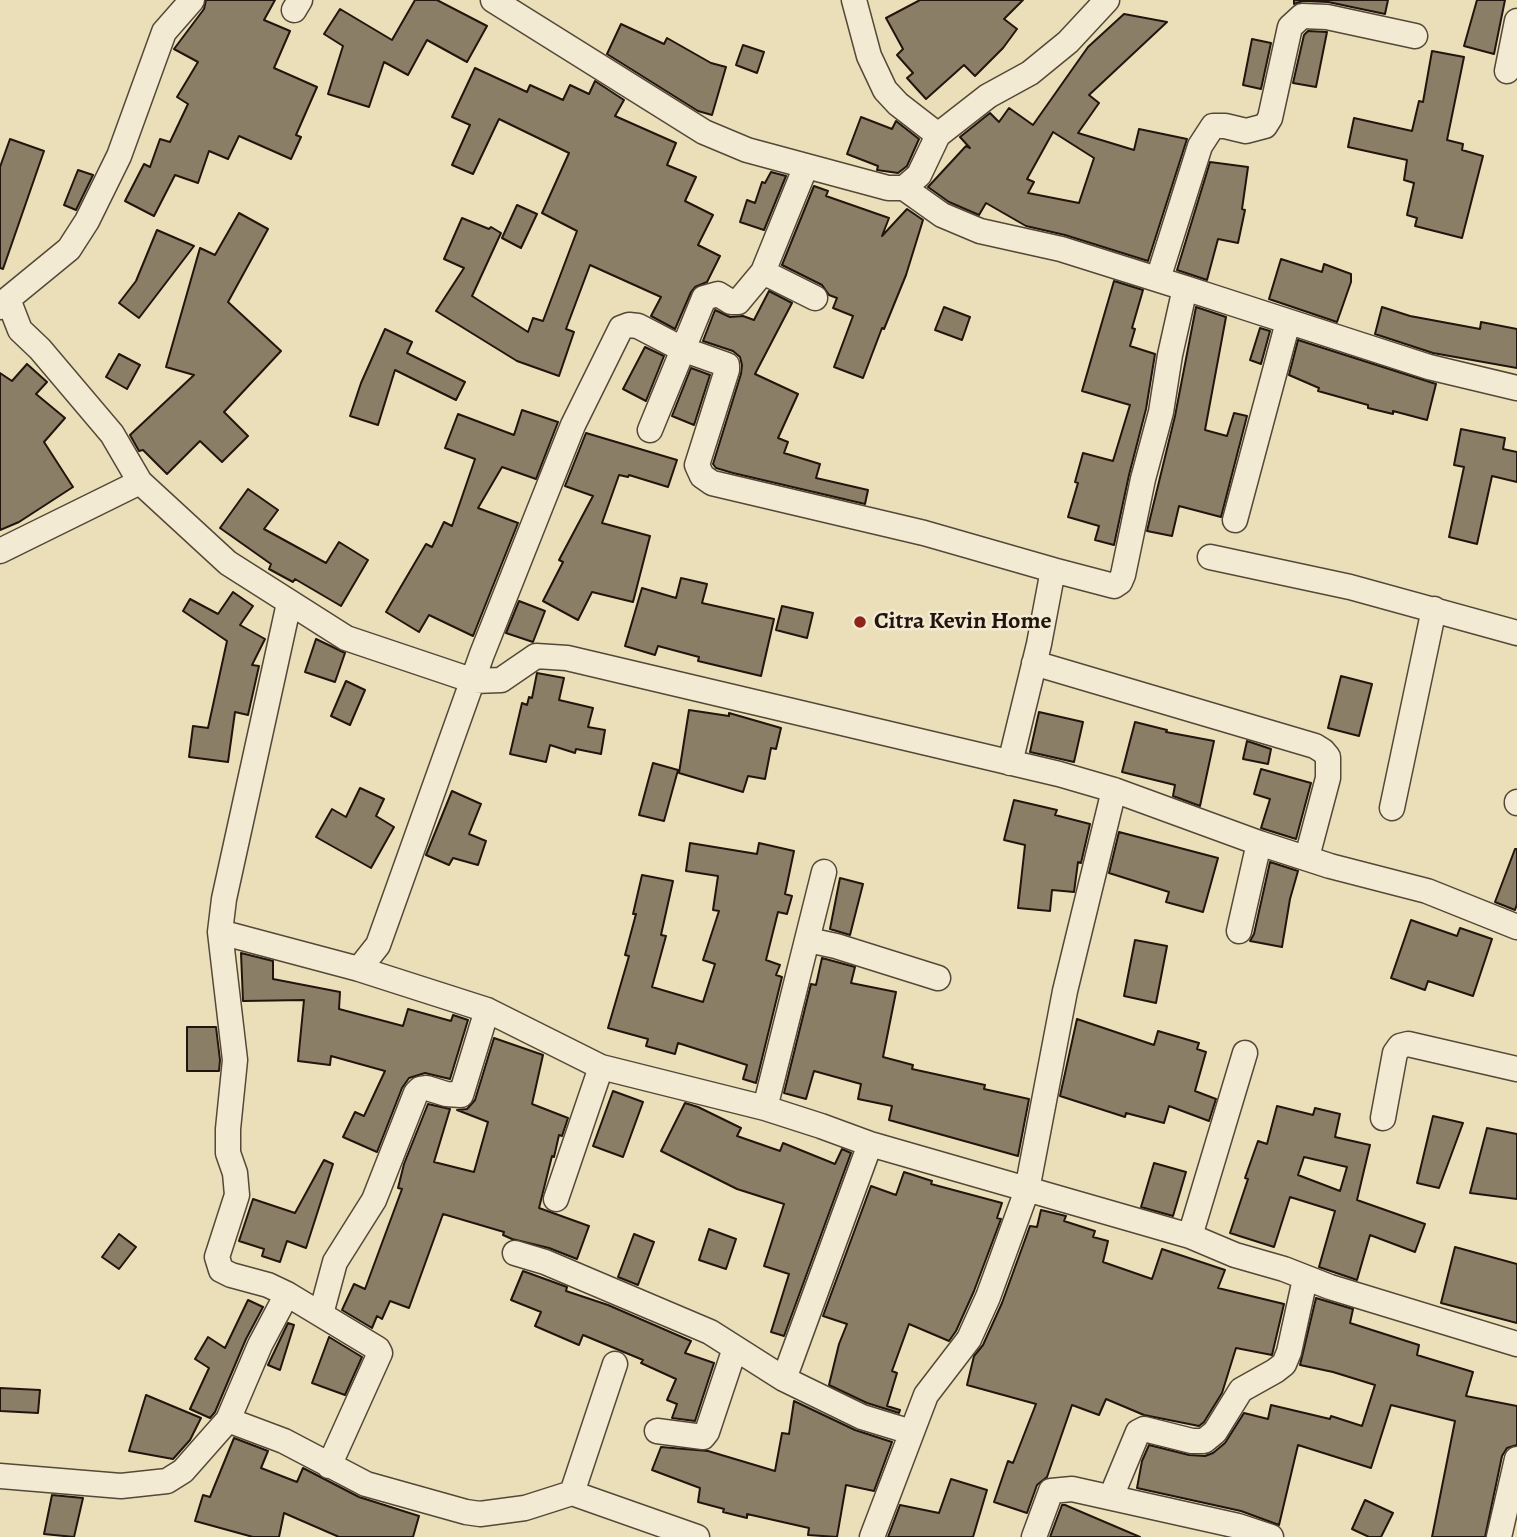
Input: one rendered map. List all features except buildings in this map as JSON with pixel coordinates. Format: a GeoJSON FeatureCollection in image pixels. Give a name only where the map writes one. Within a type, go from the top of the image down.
{"type":"FeatureCollection","features":[{"type":"Feature","properties":{"kind":"street"},"geometry":{"type":"LineString","coordinates":[[192,0],[164,32],[119,156],[83,227],[69,249],[4,303],[20,330],[40,349],[112,434],[140,482],[228,563],[346,638],[474,681],[501,680],[536,656],[567,658],[1059,774],[1114,790],[1330,866],[1427,891],[1517,927]]}},
{"type":"Feature","properties":{"kind":"street"},"geometry":{"type":"LineString","coordinates":[[493,0],[704,132],[747,150],[888,188],[904,188],[943,215],[980,231],[1061,249],[1429,367],[1517,388]]}},
{"type":"Feature","properties":{"kind":"street"},"geometry":{"type":"LineString","coordinates":[[854,0],[869,56],[885,90],[898,104],[938,135]]}},
{"type":"Feature","properties":{"kind":"street"},"geometry":{"type":"LineString","coordinates":[[904,188],[919,175],[938,135],[988,96],[1030,73],[1068,42],[1107,0]]}},
{"type":"Feature","properties":{"kind":"street"},"geometry":{"type":"LineString","coordinates":[[1158,279],[1200,146],[1213,126],[1247,131],[1265,126],[1270,118],[1290,27],[1302,16],[1327,17],[1350,10],[1415,36]]}},
{"type":"Feature","properties":{"kind":"street"},"geometry":{"type":"LineString","coordinates":[[1507,71],[1517,21]]}},
{"type":"Feature","properties":{"kind":"street"},"geometry":{"type":"LineString","coordinates":[[650,430],[704,298],[718,294],[731,302],[738,302],[763,272],[806,166]]}},
{"type":"Feature","properties":{"kind":"street"},"geometry":{"type":"LineString","coordinates":[[763,272],[815,298]]}},
{"type":"Feature","properties":{"kind":"street"},"geometry":{"type":"LineString","coordinates":[[359,969],[378,945],[482,654],[573,425],[621,328],[638,326],[682,349],[727,365],[697,465],[702,476],[712,483],[924,533],[1114,586],[1120,582],[1123,575],[1143,479],[1161,412],[1185,288]]}},
{"type":"Feature","properties":{"kind":"street"},"geometry":{"type":"LineString","coordinates":[[1235,520],[1288,323]]}},
{"type":"Feature","properties":{"kind":"street"},"geometry":{"type":"LineString","coordinates":[[0,551],[140,482]]}},
{"type":"Feature","properties":{"kind":"street"},"geometry":{"type":"LineString","coordinates":[[1210,557],[1350,587],[1517,633]]}},
{"type":"Feature","properties":{"kind":"street"},"geometry":{"type":"LineString","coordinates":[[1010,763],[1053,570]]}},
{"type":"Feature","properties":{"kind":"street"},"geometry":{"type":"LineString","coordinates":[[289,603],[224,899],[220,932],[234,1048],[228,1153],[235,1173],[237,1195],[217,1257],[221,1269],[231,1275],[268,1285],[287,1294],[374,1345],[380,1353],[329,1466]]}},
{"type":"Feature","properties":{"kind":"street"},"geometry":{"type":"LineString","coordinates":[[1392,808],[1434,609]]}},
{"type":"Feature","properties":{"kind":"street"},"geometry":{"type":"LineString","coordinates":[[1034,663],[1315,746],[1323,751],[1328,757],[1328,778],[1307,857]]}},
{"type":"Feature","properties":{"kind":"street"},"geometry":{"type":"LineString","coordinates":[[872,1537],[926,1395],[969,1339],[988,1297],[1027,1189],[1065,991],[1114,790]]}},
{"type":"Feature","properties":{"kind":"street"},"geometry":{"type":"LineString","coordinates":[[1239,931],[1259,843]]}},
{"type":"Feature","properties":{"kind":"street"},"geometry":{"type":"LineString","coordinates":[[765,1108],[824,873]]}},
{"type":"Feature","properties":{"kind":"street"},"geometry":{"type":"LineString","coordinates":[[220,932],[359,969],[487,1010],[601,1067],[765,1108],[870,1144],[1190,1237],[1235,1255],[1284,1269],[1305,1279],[1517,1344]]}},
{"type":"Feature","properties":{"kind":"street"},"geometry":{"type":"LineString","coordinates":[[808,940],[938,978]]}},
{"type":"Feature","properties":{"kind":"street"},"geometry":{"type":"LineString","coordinates":[[321,1314],[335,1262],[374,1200],[416,1093],[427,1088],[461,1095],[487,1010]]}},
{"type":"Feature","properties":{"kind":"street"},"geometry":{"type":"LineString","coordinates":[[1383,1118],[1395,1052],[1399,1046],[1408,1044],[1517,1069]]}},
{"type":"Feature","properties":{"kind":"street"},"geometry":{"type":"LineString","coordinates":[[1190,1237],[1245,1053]]}},
{"type":"Feature","properties":{"kind":"street"},"geometry":{"type":"LineString","coordinates":[[556,1199],[601,1067]]}},
{"type":"Feature","properties":{"kind":"street"},"geometry":{"type":"LineString","coordinates":[[784,1379],[870,1144]]}},
{"type":"Feature","properties":{"kind":"street"},"geometry":{"type":"LineString","coordinates":[[514,1253],[545,1262],[710,1332],[784,1379],[862,1418],[911,1432]]}},
{"type":"Feature","properties":{"kind":"street"},"geometry":{"type":"LineString","coordinates":[[1111,1497],[1138,1432],[1144,1429],[1192,1441],[1205,1441],[1215,1432],[1241,1390],[1284,1364],[1305,1279]]}},
{"type":"Feature","properties":{"kind":"street"},"geometry":{"type":"LineString","coordinates":[[0,1476],[121,1486],[167,1481],[195,1460],[228,1420],[260,1345],[287,1294]]}},
{"type":"Feature","properties":{"kind":"street"},"geometry":{"type":"LineString","coordinates":[[657,1431],[703,1437],[735,1348]]}},
{"type":"Feature","properties":{"kind":"street"},"geometry":{"type":"LineString","coordinates":[[572,1493],[615,1364]]}},
{"type":"Feature","properties":{"kind":"street"},"geometry":{"type":"LineString","coordinates":[[228,1420],[284,1441],[366,1484],[466,1513],[480,1514],[525,1508],[572,1493],[697,1537]]}},
{"type":"Feature","properties":{"kind":"street"},"geometry":{"type":"LineString","coordinates":[[1499,1537],[1517,1459]]}},
{"type":"Feature","properties":{"kind":"street"},"geometry":{"type":"LineString","coordinates":[[1034,1537],[1051,1491],[1072,1489],[1238,1526],[1271,1537]]}},
{"type":"Feature","properties":{"kind":"place","name":"Citra Kevin Home"},"geometry":{"type":"Point","coordinates":[860,622]}}]}
